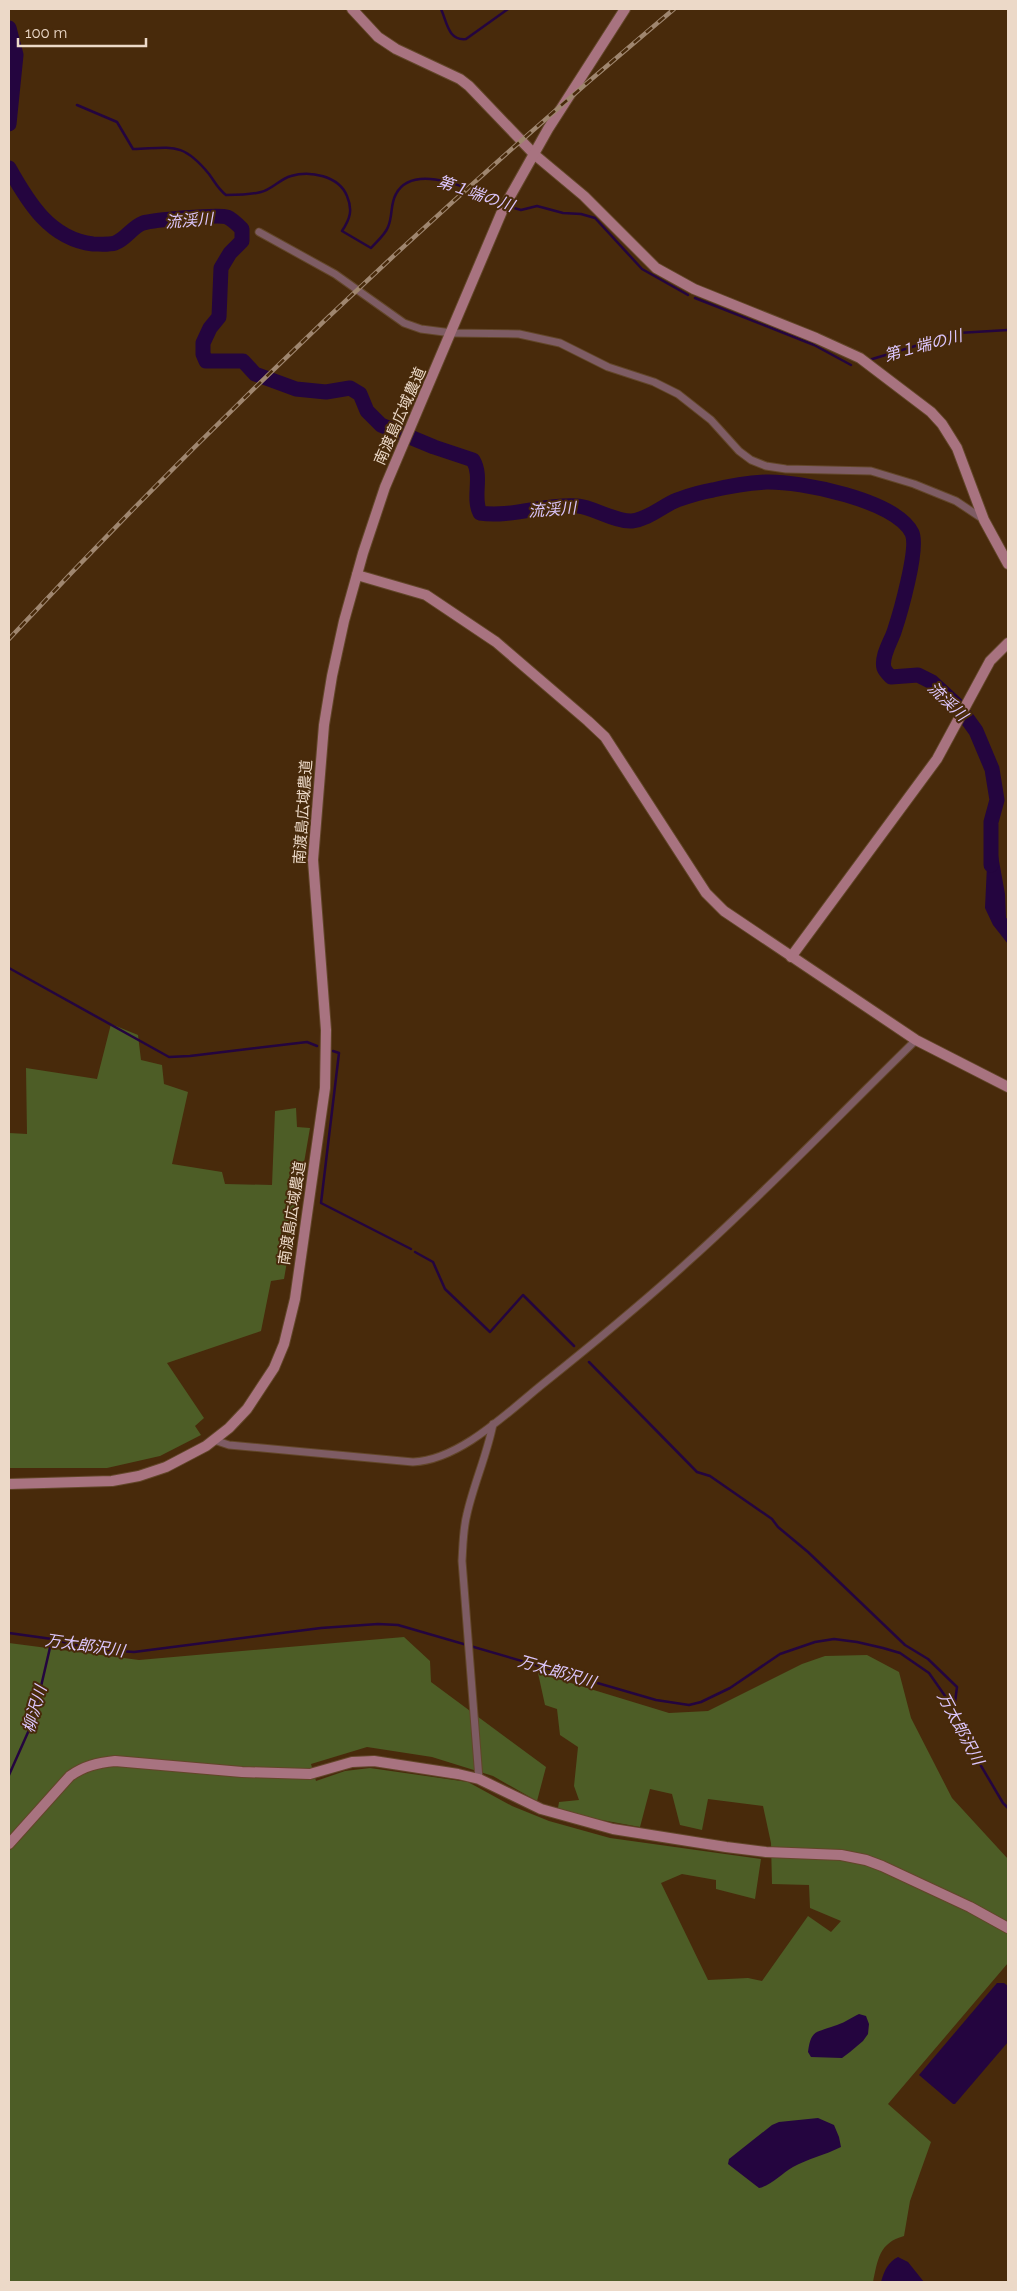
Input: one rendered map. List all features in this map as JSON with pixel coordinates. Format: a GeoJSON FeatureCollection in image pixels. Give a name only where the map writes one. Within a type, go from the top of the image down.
{"type":"FeatureCollection","features":[{"type":"Feature","properties":{"kind":"street"},"geometry":{"type":"LineString","coordinates":[[352,9],[378,37],[396,49],[460,79],[469,86],[535,155],[584,196],[656,268],[694,289],[816,338],[860,358],[931,412],[942,424],[957,448],[984,520],[1008,564]]}},
{"type":"Feature","properties":{"kind":"street","name":"南渡島広域農道"},"geometry":{"type":"LineString","coordinates":[[9,1484],[112,1481],[139,1476],[166,1467],[214,1440],[247,1409],[274,1368],[284,1344],[295,1299],[319,1140],[327,1058],[324,997],[315,906],[314,825],[324,724],[332,676],[357,575],[385,487],[505,205],[548,129],[625,9]]}},
{"type":"Feature","properties":{"kind":"street"},"geometry":{"type":"LineString","coordinates":[[258,232],[335,274],[404,323],[421,329],[452,333],[519,334],[560,343],[608,367],[654,382],[678,394],[711,420],[739,451],[752,460],[766,466],[871,471],[914,484],[956,501],[984,520]]}},
{"type":"Feature","properties":{"kind":"street"},"geometry":{"type":"LineString","coordinates":[[357,575],[426,595],[496,642],[588,721],[605,738],[706,893],[724,910],[916,1040],[1008,1087]]}},
{"type":"Feature","properties":{"kind":"street"},"geometry":{"type":"LineString","coordinates":[[792,957],[911,796],[948,742],[990,661],[1008,643]]}},
{"type":"Feature","properties":{"kind":"street"},"geometry":{"type":"LineString","coordinates":[[214,1440],[229,1445],[398,1461],[423,1461],[443,1456],[456,1449],[493,1424],[609,1331],[692,1258],[916,1040]]}},
{"type":"Feature","properties":{"kind":"street"},"geometry":{"type":"LineString","coordinates":[[480,1779],[462,1560],[463,1533],[467,1513],[488,1447],[493,1424]]}},
{"type":"Feature","properties":{"kind":"street"},"geometry":{"type":"LineString","coordinates":[[9,1844],[70,1776],[82,1767],[96,1763],[114,1761],[242,1772],[310,1774],[352,1762],[374,1761],[480,1779],[542,1809],[613,1830],[766,1852],[841,1855],[866,1860],[970,1907],[1008,1928]]}},
{"type":"Feature","properties":{"kind":"green space"},"geometry":{"type":"Polygon","coordinates":[[[111,1024],[138,1035],[141,1060],[162,1065],[164,1084],[188,1092],[172,1164],[222,1172],[225,1184],[272,1185],[275,1111],[296,1108],[297,1127],[310,1128],[284,1279],[271,1281],[261,1331],[167,1363],[204,1418],[195,1426],[201,1435],[160,1456],[107,1468],[9,1468],[9,1133],[27,1134],[26,1068],[97,1079],[111,1024]]]}},
{"type":"Feature","properties":{"kind":"green space"},"geometry":{"type":"Polygon","coordinates":[[[404,1637],[430,1661],[431,1682],[546,1767],[537,1801],[493,1776],[432,1757],[367,1747],[311,1764],[316,1781],[345,1771],[370,1768],[468,1782],[512,1806],[549,1821],[610,1838],[761,1859],[755,1899],[716,1889],[716,1880],[682,1874],[661,1883],[708,1980],[748,1978],[762,1981],[808,1916],[831,1932],[841,1921],[810,1908],[809,1885],[772,1884],[771,1843],[763,1806],[708,1799],[702,1830],[680,1825],[672,1794],[650,1789],[640,1827],[585,1817],[558,1808],[559,1802],[579,1800],[574,1786],[578,1747],[560,1735],[557,1709],[545,1705],[538,1673],[669,1713],[708,1711],[802,1664],[825,1656],[867,1655],[899,1672],[911,1718],[952,1798],[1008,1859],[1008,1963],[888,2104],[931,2142],[910,2201],[904,2236],[889,2243],[881,2253],[873,2282],[9,2282],[9,1643],[139,1660],[404,1637]]]}},
{"type":"Feature","properties":{"kind":"shaded area"},"geometry":{"type":"Polygon","coordinates":[[[988,844],[997,850],[1005,894],[1006,918],[1008,919],[1008,944],[993,925],[985,908],[988,844]]]}},
{"type":"Feature","properties":{"kind":"shaded area"},"geometry":{"type":"Polygon","coordinates":[[[997,1983],[1004,1983],[1008,1986],[1008,2042],[953,2104],[919,2075],[997,1983]]]}},
{"type":"Feature","properties":{"kind":"shaded area"},"geometry":{"type":"Polygon","coordinates":[[[859,2014],[866,2016],[869,2024],[868,2034],[863,2041],[842,2058],[811,2057],[808,2052],[809,2045],[815,2033],[840,2024],[859,2014]]]}},
{"type":"Feature","properties":{"kind":"shaded area"},"geometry":{"type":"Polygon","coordinates":[[[818,2118],[834,2125],[841,2147],[798,2164],[759,2188],[728,2164],[729,2159],[772,2125],[779,2122],[818,2118]]]}},
{"type":"Feature","properties":{"kind":"shaded area"},"geometry":{"type":"Polygon","coordinates":[[[898,2257],[908,2262],[924,2282],[881,2282],[887,2267],[898,2257]]]}},
{"type":"Feature","properties":{"kind":"waterway"},"geometry":{"type":"LineString","coordinates":[[441,9],[449,30],[455,37],[460,39],[466,39],[508,9]]}},
{"type":"Feature","properties":{"kind":"waterway","name":"流渓川"},"geometry":{"type":"LineString","coordinates":[[9,28],[16,55],[9,124]]}},
{"type":"Feature","properties":{"kind":"waterway","name":"第１端の川"},"geometry":{"type":"LineString","coordinates":[[77,105],[117,122],[133,149],[167,148],[183,151],[200,163],[226,195],[261,192],[287,177],[299,174],[315,174],[331,179],[343,189],[350,206],[349,218],[342,231],[371,248],[387,230],[396,194],[405,184],[417,180],[431,179],[447,182],[502,204]]}},
{"type":"Feature","properties":{"kind":"waterway","name":"流渓川"},"geometry":{"type":"LineString","coordinates":[[9,168],[24,194],[42,217],[64,235],[78,241],[93,244],[115,243],[139,225],[149,222],[211,216],[231,219],[242,229],[242,241],[230,253],[221,268],[219,317],[210,328],[203,343],[203,354],[206,361],[243,361],[255,374],[296,389],[326,392],[350,388],[360,394],[367,411],[381,425],[434,447],[473,460],[478,480],[477,500],[480,513],[504,514],[554,507],[578,506],[626,521],[632,521],[644,518],[677,500],[695,494],[733,486],[766,482],[801,485],[846,495],[868,502],[903,521],[912,533],[913,552],[908,581],[894,632],[885,655],[884,668],[891,677],[918,675],[932,682],[958,706],[976,731],[992,769],[997,800],[991,822],[991,865]]}},
{"type":"Feature","properties":{"kind":"waterway","name":"第１端の川"},"geometry":{"type":"LineString","coordinates":[[507,206],[521,210],[537,206],[563,213],[581,214],[595,218],[642,269],[688,295]]}},
{"type":"Feature","properties":{"kind":"waterway","name":"第１端の川"},"geometry":{"type":"LineString","coordinates":[[695,298],[814,345],[851,365]]}},
{"type":"Feature","properties":{"kind":"waterway","name":"第１端の川"},"geometry":{"type":"LineString","coordinates":[[869,360],[958,333],[1008,330]]}},
{"type":"Feature","properties":{"kind":"waterway"},"geometry":{"type":"LineString","coordinates":[[9,968],[169,1057],[307,1042],[317,1046]]}},
{"type":"Feature","properties":{"kind":"waterway"},"geometry":{"type":"LineString","coordinates":[[333,1051],[339,1053],[321,1203],[411,1249]]}},
{"type":"Feature","properties":{"kind":"waterway"},"geometry":{"type":"LineString","coordinates":[[415,1252],[433,1262],[445,1289],[490,1332],[523,1295],[574,1346]]}},
{"type":"Feature","properties":{"kind":"waterway"},"geometry":{"type":"LineString","coordinates":[[589,1362],[697,1472],[710,1476],[772,1519],[778,1527],[808,1552],[905,1645],[928,1659],[957,1687],[954,1710]]}},
{"type":"Feature","properties":{"kind":"waterway","name":"万太郎沢川"},"geometry":{"type":"LineString","coordinates":[[9,1633],[52,1639],[91,1649],[134,1652],[321,1628],[378,1624],[398,1625],[656,1700],[689,1705],[701,1702],[730,1688],[780,1654],[815,1642],[834,1639],[857,1642],[900,1653],[929,1673],[950,1703],[977,1759],[1003,1803],[1008,1808]]}},
{"type":"Feature","properties":{"kind":"waterway","name":"柳沢川"},"geometry":{"type":"LineString","coordinates":[[9,1775],[33,1721],[52,1639]]}},
{"type":"Feature","properties":{"kind":"railway"},"geometry":{"type":"LineString","coordinates":[[9,639],[168,474],[332,314],[501,159],[674,9]]}}]}
